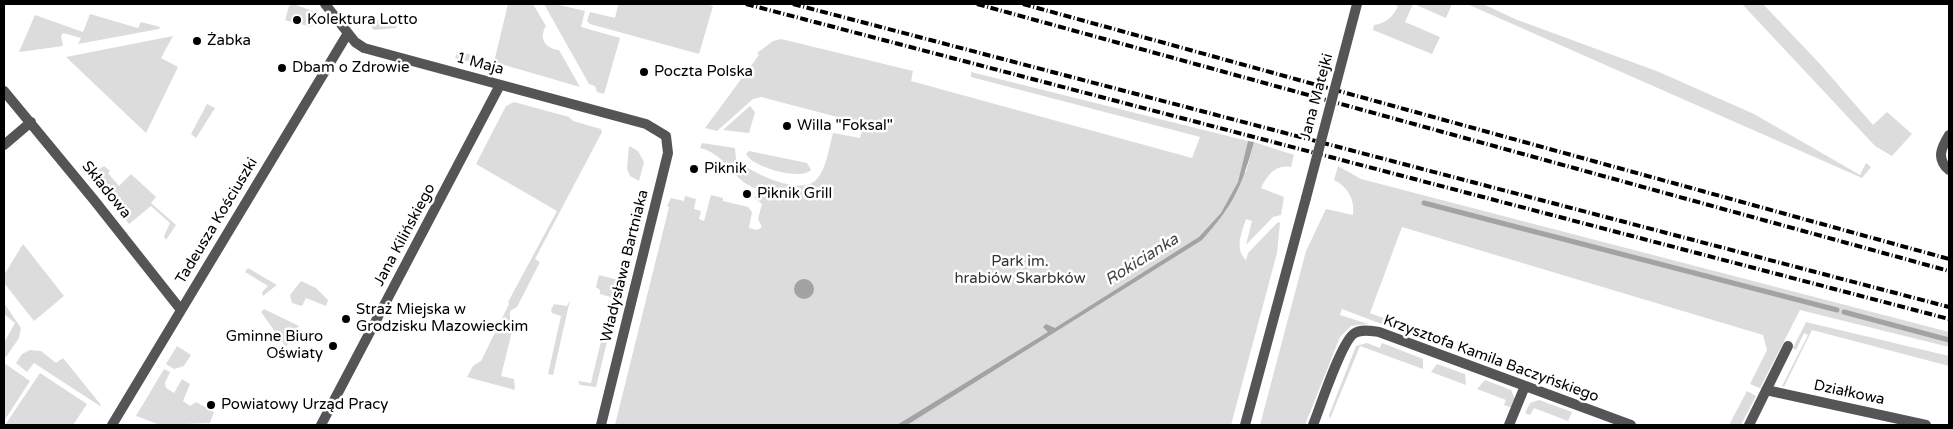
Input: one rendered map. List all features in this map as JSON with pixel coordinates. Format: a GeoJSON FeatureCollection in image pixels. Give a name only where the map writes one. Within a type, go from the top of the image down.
{"type":"FeatureCollection","features":[{"type":"Feature","properties":{"kind":"street","name":"1 Maja"},"geometry":{"type":"LineString","coordinates":[[325,4],[355,42],[364,48],[646,124]]}},
{"type":"Feature","properties":{"kind":"street","name":"Jana Matejki"},"geometry":{"type":"LineString","coordinates":[[1245,425],[1357,4]]}},
{"type":"Feature","properties":{"kind":"street","name":"Tadeusza Kościuszki"},"geometry":{"type":"LineString","coordinates":[[112,425],[348,33]]}},
{"type":"Feature","properties":{"kind":"street","name":"Jana Kilińskiego"},"geometry":{"type":"LineString","coordinates":[[321,425],[500,85]]}},
{"type":"Feature","properties":{"kind":"street","name":"Składowa"},"geometry":{"type":"LineString","coordinates":[[4,91],[31,122],[181,310]]}},
{"type":"Feature","properties":{"kind":"street"},"geometry":{"type":"LineString","coordinates":[[4,146],[31,122]]}},
{"type":"Feature","properties":{"kind":"street","name":"Władysława Bartniaka"},"geometry":{"type":"LineString","coordinates":[[601,425],[668,153],[666,136],[646,124]]}},
{"type":"Feature","properties":{"kind":"street"},"geometry":{"type":"LineString","coordinates":[[1946,167],[1940,154],[1949,135]]}},
{"type":"Feature","properties":{"kind":"street","name":"Krzysztofa Kamila Baczyńskiego"},"geometry":{"type":"LineString","coordinates":[[1313,425],[1345,344],[1356,332],[1365,330],[1378,332],[1631,425]]}},
{"type":"Feature","properties":{"kind":"street"},"geometry":{"type":"LineString","coordinates":[[1750,425],[1788,346]]}},
{"type":"Feature","properties":{"kind":"street"},"geometry":{"type":"LineString","coordinates":[[1509,425],[1524,386]]}},
{"type":"Feature","properties":{"kind":"street","name":"Działkowa"},"geometry":{"type":"LineString","coordinates":[[1766,390],[1926,425]]}},
{"type":"Feature","properties":{"kind":"green space"},"geometry":{"type":"Polygon","coordinates":[[[293,4],[313,11],[321,18],[310,27],[301,24],[302,18],[293,16],[291,22],[285,20],[289,6],[293,4]]]}},
{"type":"Feature","properties":{"kind":"green space"},"geometry":{"type":"Polygon","coordinates":[[[508,4],[533,4],[546,26],[543,39],[550,48],[559,50],[580,87],[494,62],[508,4]]]}},
{"type":"Feature","properties":{"kind":"green space"},"geometry":{"type":"Polygon","coordinates":[[[544,4],[555,4],[585,11],[581,27],[620,38],[604,94],[597,92],[595,86],[589,84],[544,4]]]}},
{"type":"Feature","properties":{"kind":"green space"},"geometry":{"type":"Polygon","coordinates":[[[614,4],[704,4],[713,6],[699,54],[590,24],[587,21],[590,12],[615,18],[618,5],[614,4]]]}},
{"type":"Feature","properties":{"kind":"green space"},"geometry":{"type":"Polygon","coordinates":[[[1391,4],[1413,4],[1405,22],[1440,37],[1432,54],[1373,30],[1374,25],[1389,19],[1394,13],[1398,6],[1391,4]]]}},
{"type":"Feature","properties":{"kind":"green space"},"geometry":{"type":"Polygon","coordinates":[[[1414,4],[1452,4],[1446,18],[1414,4]]]}},
{"type":"Feature","properties":{"kind":"green space"},"geometry":{"type":"Polygon","coordinates":[[[1467,4],[1483,4],[1515,19],[1659,72],[1754,114],[1860,175],[1866,163],[1871,167],[1862,178],[1467,4]]]}},
{"type":"Feature","properties":{"kind":"green space"},"geometry":{"type":"Polygon","coordinates":[[[1742,4],[1763,4],[1820,64],[1873,125],[1887,112],[1912,134],[1892,156],[1875,146],[1742,4]]]}},
{"type":"Feature","properties":{"kind":"green space"},"geometry":{"type":"Polygon","coordinates":[[[90,14],[138,28],[141,22],[160,27],[159,29],[78,44],[81,38],[63,33],[61,36],[63,46],[19,52],[35,15],[83,32],[90,14]]]}},
{"type":"Feature","properties":{"kind":"green space"},"geometry":{"type":"Polygon","coordinates":[[[364,18],[397,25],[396,28],[374,30],[364,18]]]}},
{"type":"Feature","properties":{"kind":"green space"},"geometry":{"type":"Polygon","coordinates":[[[173,36],[161,58],[178,67],[146,133],[66,57],[173,36]]]}},
{"type":"Feature","properties":{"kind":"green space","name":"Park im. hrabiów Skarbków"},"geometry":{"type":"Polygon","coordinates":[[[781,39],[913,71],[911,81],[1192,158],[1200,137],[971,77],[971,72],[1248,141],[1241,171],[1246,172],[1254,142],[1294,155],[1291,167],[1276,169],[1266,179],[1261,188],[1284,197],[1281,215],[1273,217],[1246,245],[1252,221],[1246,219],[1241,235],[1240,251],[1246,260],[1248,253],[1278,222],[1280,223],[1277,253],[1231,425],[615,425],[669,207],[667,206],[671,198],[684,201],[685,196],[696,199],[694,209],[701,211],[699,219],[704,221],[711,195],[723,198],[723,201],[748,207],[752,212],[749,228],[757,230],[762,227],[758,219],[762,204],[755,198],[758,189],[735,175],[717,156],[700,148],[702,143],[735,148],[736,159],[751,170],[772,180],[794,185],[804,185],[812,183],[821,174],[833,133],[860,138],[864,124],[761,97],[753,99],[717,131],[705,128],[759,55],[757,53],[773,41],[781,39]]]}},
{"type":"Feature","properties":{"kind":"green space"},"geometry":{"type":"Polygon","coordinates":[[[458,51],[476,56],[486,66],[455,58],[458,51]]]}},
{"type":"Feature","properties":{"kind":"green space"},"geometry":{"type":"Polygon","coordinates":[[[514,102],[569,117],[573,121],[601,129],[602,132],[535,259],[540,262],[517,307],[510,311],[510,320],[514,323],[501,376],[514,379],[515,390],[467,377],[473,366],[481,361],[509,304],[508,302],[557,211],[476,164],[506,106],[514,102]]]}},
{"type":"Feature","properties":{"kind":"green space"},"geometry":{"type":"Polygon","coordinates":[[[207,104],[215,108],[196,138],[191,134],[207,104]]]}},
{"type":"Feature","properties":{"kind":"green space"},"geometry":{"type":"Polygon","coordinates":[[[750,106],[755,112],[749,133],[723,130],[750,106]]]}},
{"type":"Feature","properties":{"kind":"green space"},"geometry":{"type":"Polygon","coordinates":[[[629,146],[638,151],[644,162],[639,181],[630,176],[627,169],[629,146]]]}},
{"type":"Feature","properties":{"kind":"green space"},"geometry":{"type":"Polygon","coordinates":[[[749,151],[807,163],[811,170],[806,173],[797,174],[767,168],[750,159],[746,154],[749,151]]]}},
{"type":"Feature","properties":{"kind":"green space"},"geometry":{"type":"Polygon","coordinates":[[[104,166],[110,171],[108,173],[119,186],[131,174],[156,197],[151,203],[176,225],[166,240],[164,236],[170,223],[151,206],[129,224],[90,175],[104,166]]]}},
{"type":"Feature","properties":{"kind":"green space"},"geometry":{"type":"Polygon","coordinates":[[[1338,166],[1361,179],[1949,332],[1949,347],[1800,310],[1760,388],[1750,384],[1767,350],[1763,335],[1402,227],[1370,313],[1402,325],[1400,331],[1342,309],[1340,315],[1368,324],[1351,326],[1340,337],[1305,425],[1260,425],[1306,251],[1326,209],[1353,215],[1353,204],[1350,194],[1334,180],[1338,166]]]}},
{"type":"Feature","properties":{"kind":"green space"},"geometry":{"type":"Polygon","coordinates":[[[23,244],[64,296],[34,321],[4,283],[4,275],[23,244]]]}},
{"type":"Feature","properties":{"kind":"green space"},"geometry":{"type":"Polygon","coordinates":[[[248,268],[277,285],[263,296],[262,292],[268,286],[245,272],[248,268]]]}},
{"type":"Feature","properties":{"kind":"green space"},"geometry":{"type":"Polygon","coordinates":[[[599,275],[622,281],[618,299],[600,294],[600,290],[596,287],[599,275]]]}},
{"type":"Feature","properties":{"kind":"green space"},"geometry":{"type":"Polygon","coordinates":[[[301,281],[316,288],[328,300],[326,306],[306,298],[302,306],[292,303],[290,295],[301,281]]]}},
{"type":"Feature","properties":{"kind":"green space"},"geometry":{"type":"Polygon","coordinates":[[[570,300],[553,375],[548,374],[561,316],[552,313],[551,310],[554,304],[567,306],[570,300]]]}},
{"type":"Feature","properties":{"kind":"green space"},"geometry":{"type":"Polygon","coordinates":[[[4,303],[21,328],[19,338],[6,357],[4,356],[4,343],[15,323],[4,314],[4,303]]]}},
{"type":"Feature","properties":{"kind":"green space"},"geometry":{"type":"Polygon","coordinates":[[[610,304],[616,305],[596,387],[580,385],[578,381],[591,383],[610,304]]]}},
{"type":"Feature","properties":{"kind":"green space"},"geometry":{"type":"Polygon","coordinates":[[[264,309],[299,326],[286,347],[261,312],[264,309]]]}},
{"type":"Feature","properties":{"kind":"green space"},"geometry":{"type":"Polygon","coordinates":[[[1806,322],[1949,356],[1949,366],[1812,330],[1784,387],[1782,386],[1808,335],[1804,333],[1796,350],[1793,348],[1806,322]]]}},
{"type":"Feature","properties":{"kind":"green space"},"geometry":{"type":"Polygon","coordinates":[[[1367,343],[1380,348],[1382,343],[1423,359],[1423,369],[1360,346],[1330,419],[1329,415],[1356,346],[1367,343]]]}},
{"type":"Feature","properties":{"kind":"green space"},"geometry":{"type":"Polygon","coordinates":[[[177,346],[191,355],[184,366],[174,369],[166,364],[177,346]]]}},
{"type":"Feature","properties":{"kind":"green space"},"geometry":{"type":"Polygon","coordinates":[[[30,350],[41,351],[56,363],[63,358],[101,405],[34,363],[27,372],[16,363],[22,354],[30,350]]]}},
{"type":"Feature","properties":{"kind":"green space"},"geometry":{"type":"Polygon","coordinates":[[[4,363],[30,381],[4,421],[4,363]]]}},
{"type":"Feature","properties":{"kind":"green space"},"geometry":{"type":"Polygon","coordinates":[[[1437,364],[1465,374],[1466,385],[1431,372],[1437,364]]]}},
{"type":"Feature","properties":{"kind":"green space"},"geometry":{"type":"Polygon","coordinates":[[[164,369],[170,372],[165,383],[166,388],[174,393],[182,379],[190,384],[183,401],[190,406],[196,402],[214,412],[210,423],[160,425],[136,416],[164,369]]]}},
{"type":"Feature","properties":{"kind":"green space"},"geometry":{"type":"Polygon","coordinates":[[[40,373],[87,404],[73,425],[5,425],[40,373]]]}},
{"type":"Feature","properties":{"kind":"green space"},"geometry":{"type":"Polygon","coordinates":[[[1485,380],[1511,390],[1515,399],[1512,408],[1504,405],[1506,400],[1477,389],[1485,380]]]}},
{"type":"Feature","properties":{"kind":"green space"},"geometry":{"type":"Polygon","coordinates":[[[1747,391],[1756,396],[1741,425],[1729,425],[1747,391]]]}},
{"type":"Feature","properties":{"kind":"green space"},"geometry":{"type":"Polygon","coordinates":[[[1539,400],[1572,412],[1568,421],[1534,408],[1530,415],[1525,413],[1530,403],[1539,400]]]}},
{"type":"Feature","properties":{"kind":"shaded area"},"geometry":{"type":"Polygon","coordinates":[[[1248,141],[1254,142],[1235,195],[1222,217],[1202,240],[907,425],[897,425],[1048,332],[1043,327],[1046,324],[1055,328],[1199,237],[1221,213],[1238,182],[1248,141]]]}},
{"type":"Feature","properties":{"kind":"shaded area"},"geometry":{"type":"Polygon","coordinates":[[[800,279],[808,279],[814,285],[814,293],[808,299],[800,299],[794,293],[794,285],[800,279]]]}},
{"type":"Feature","properties":{"kind":"waterway"},"geometry":{"type":"LineString","coordinates":[[1424,203],[1837,310]]}},
{"type":"Feature","properties":{"kind":"waterway"},"geometry":{"type":"LineString","coordinates":[[1844,312],[1949,340]]}},
{"type":"Feature","properties":{"kind":"railway"},"geometry":{"type":"LineString","coordinates":[[746,4],[1949,319]]}},
{"type":"Feature","properties":{"kind":"railway"},"geometry":{"type":"LineString","coordinates":[[793,4],[1949,307]]}},
{"type":"Feature","properties":{"kind":"railway"},"geometry":{"type":"LineString","coordinates":[[977,4],[1949,271]]}},
{"type":"Feature","properties":{"kind":"railway"},"geometry":{"type":"LineString","coordinates":[[1023,4],[1949,259]]}},
{"type":"Feature","properties":{"kind":"place","name":"Kolektura Lotto"},"geometry":{"type":"Point","coordinates":[297,20]}},
{"type":"Feature","properties":{"kind":"place","name":"Żabka"},"geometry":{"type":"Point","coordinates":[197,41]}},
{"type":"Feature","properties":{"kind":"place","name":"Dbam o Zdrowie"},"geometry":{"type":"Point","coordinates":[282,68]}},
{"type":"Feature","properties":{"kind":"place","name":"Poczta Polska"},"geometry":{"type":"Point","coordinates":[644,72]}},
{"type":"Feature","properties":{"kind":"place","name":"Willa \"Foksal\""},"geometry":{"type":"Point","coordinates":[787,126]}},
{"type":"Feature","properties":{"kind":"place","name":"Piknik"},"geometry":{"type":"Point","coordinates":[694,169]}},
{"type":"Feature","properties":{"kind":"place","name":"Piknik Grill"},"geometry":{"type":"Point","coordinates":[747,194]}},
{"type":"Feature","properties":{"kind":"place","name":"Straż Miejska w Grodzisku Mazowieckim"},"geometry":{"type":"Point","coordinates":[346,319]}},
{"type":"Feature","properties":{"kind":"place","name":"Gminne Biuro Oświaty"},"geometry":{"type":"Point","coordinates":[333,346]}},
{"type":"Feature","properties":{"kind":"place","name":"Powiatowy Urząd Pracy"},"geometry":{"type":"Point","coordinates":[211,405]}},
{"type":"Feature","properties":{"kind":"water label","name":"Rokicianka"},"geometry":{"type":"Point","coordinates":[1142,260]}}]}
